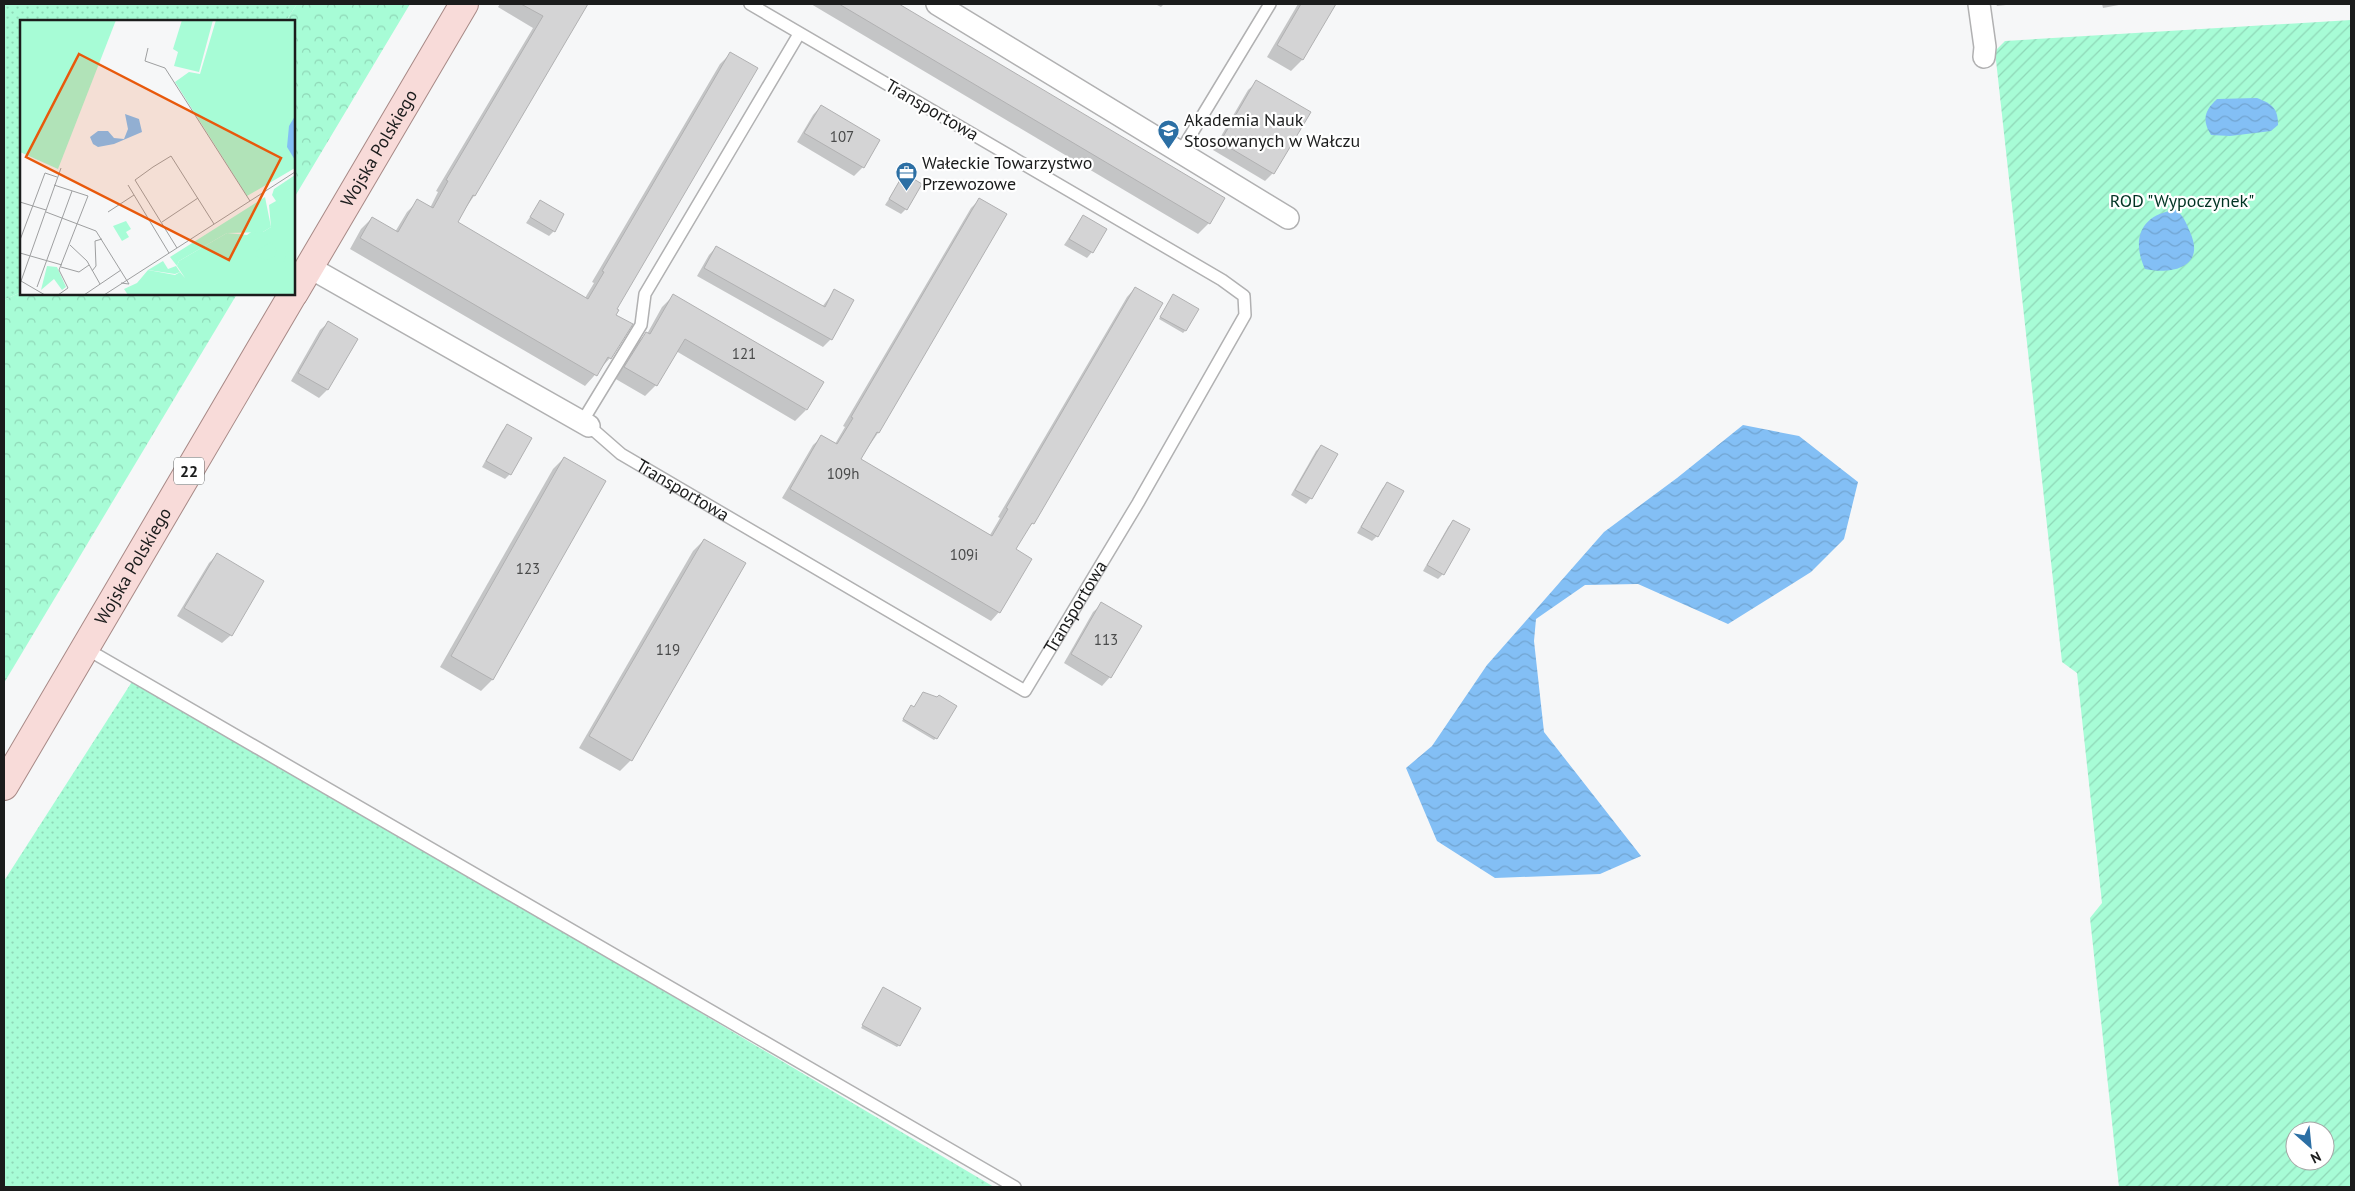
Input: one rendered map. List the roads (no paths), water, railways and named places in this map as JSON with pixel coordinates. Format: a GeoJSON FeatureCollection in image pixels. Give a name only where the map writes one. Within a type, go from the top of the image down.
{"type":"FeatureCollection","features":[{"type":"Feature","properties":{"kind":"main road","name":"Wojska Polskiego"},"geometry":{"type":"LineString","coordinates":[[295,291],[464,4]]}},
{"type":"Feature","properties":{"kind":"main road","name":"Wojska Polskiego"},"geometry":{"type":"LineString","coordinates":[[4,786],[293,295]]}},
{"type":"Feature","properties":{"kind":"street"},"geometry":{"type":"LineString","coordinates":[[938,4],[1288,218]]}},
{"type":"Feature","properties":{"kind":"street"},"geometry":{"type":"LineString","coordinates":[[1979,4],[1985,47],[1984,57]]}},
{"type":"Feature","properties":{"kind":"street","name":"Transportowa"},"geometry":{"type":"LineString","coordinates":[[309,267],[586,424]]}},
{"type":"Feature","properties":{"kind":"lane","name":"Transportowa"},"geometry":{"type":"LineString","coordinates":[[586,424],[621,454],[1025,691],[1138,503],[1245,315],[1244,296],[1222,280],[750,4]]}},
{"type":"Feature","properties":{"kind":"lane"},"geometry":{"type":"LineString","coordinates":[[1181,151],[1270,4]]}},
{"type":"Feature","properties":{"kind":"lane"},"geometry":{"type":"LineString","coordinates":[[586,424],[641,325],[645,294],[799,34]]}},
{"type":"Feature","properties":{"kind":"lane"},"geometry":{"type":"LineString","coordinates":[[85,648],[1015,1187]]}},
{"type":"Feature","properties":{"kind":"water"},"geometry":{"type":"Polygon","coordinates":[[[2257,98],[2267,102],[2277,114],[2278,125],[2271,131],[2230,136],[2211,135],[2206,125],[2206,116],[2209,108],[2217,99],[2257,98]]]}},
{"type":"Feature","properties":{"kind":"water"},"geometry":{"type":"Polygon","coordinates":[[[2176,210],[2184,220],[2194,244],[2194,253],[2190,261],[2184,266],[2166,271],[2145,269],[2139,248],[2139,238],[2142,230],[2154,217],[2164,212],[2176,210]]]}},
{"type":"Feature","properties":{"kind":"water"},"geometry":{"type":"Polygon","coordinates":[[[1743,425],[1799,436],[1858,482],[1844,539],[1811,572],[1728,624],[1638,584],[1585,585],[1536,619],[1534,641],[1544,732],[1641,856],[1600,874],[1495,878],[1437,841],[1406,768],[1432,746],[1487,665],[1604,532],[1677,478],[1743,425]]]}},
{"type":"Feature","properties":{"kind":"place","name":"Akademia Nauk Stosowanych w Wałczu"},"geometry":{"type":"Point","coordinates":[1168,149]}},
{"type":"Feature","properties":{"kind":"place","name":"Wałeckie Towarzystwo Przewozowe"},"geometry":{"type":"Point","coordinates":[906,192]}},
{"type":"Feature","properties":{"kind":"park label","name":"ROD \"Wypoczynek\""},"geometry":{"type":"Point","coordinates":[2182,201]}}]}
